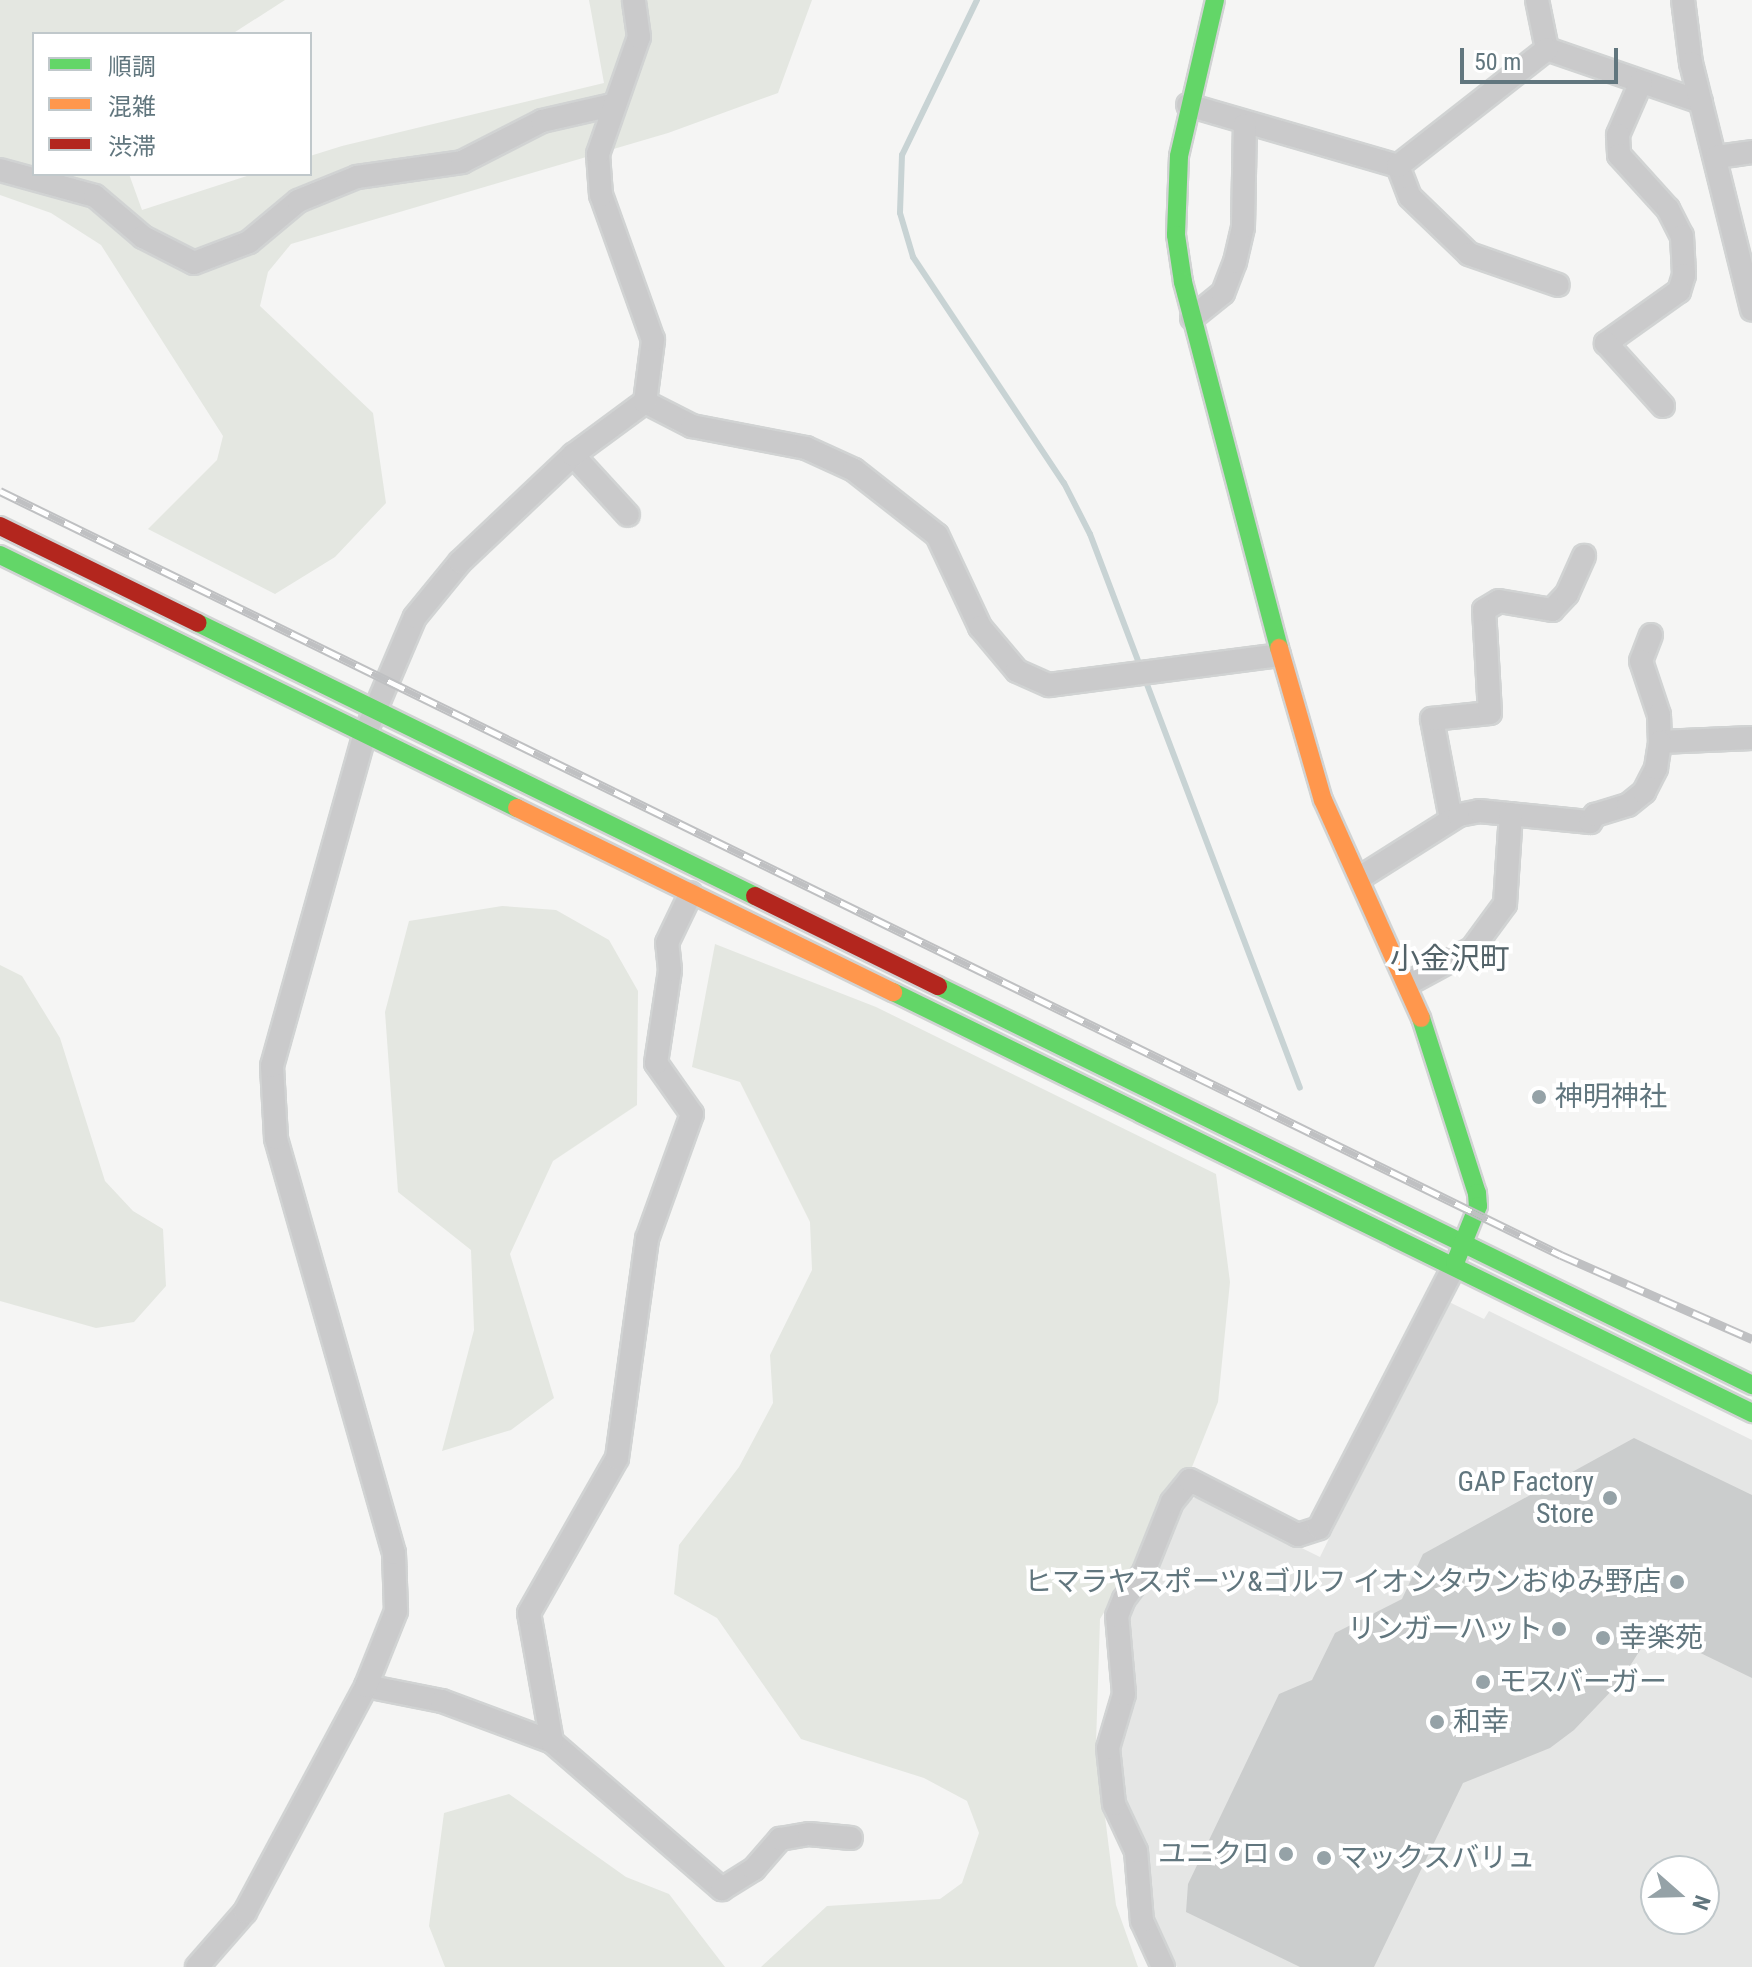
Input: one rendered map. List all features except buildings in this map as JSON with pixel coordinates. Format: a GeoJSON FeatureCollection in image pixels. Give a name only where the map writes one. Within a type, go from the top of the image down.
{"type":"FeatureCollection","features":[{"type":"Feature","properties":{"kind":"street"},"geometry":{"type":"LineString","coordinates":[[202,1965],[245,1912],[366,1686],[396,1611],[394,1553],[276,1138],[272,1066],[365,734],[415,617],[435,589],[573,455],[645,402],[653,340],[601,195],[598,154],[612,105],[639,37],[634,0]]}},
{"type":"Feature","properties":{"kind":"street"},"geometry":{"type":"LineString","coordinates":[[1163,1967],[1142,1921],[1136,1851],[1114,1804],[1108,1748],[1124,1694],[1117,1616],[1124,1599],[1143,1574],[1172,1502],[1190,1480],[1298,1535],[1319,1528],[1454,1266],[1478,1206],[1477,1193],[1409,983],[1323,800],[1279,655],[1192,318],[1176,235],[1179,156],[1188,105],[1215,0]]}},
{"type":"Feature","properties":{"kind":"street"},"geometry":{"type":"LineString","coordinates":[[1537,0],[1547,49]]}},
{"type":"Feature","properties":{"kind":"street"},"geometry":{"type":"LineString","coordinates":[[1683,0],[1701,102],[1717,157],[1752,310]]}},
{"type":"Feature","properties":{"kind":"street"},"geometry":{"type":"LineString","coordinates":[[1547,49],[1701,102]]}},
{"type":"Feature","properties":{"kind":"street"},"geometry":{"type":"LineString","coordinates":[[1398,166],[1547,49]]}},
{"type":"Feature","properties":{"kind":"street"},"geometry":{"type":"LineString","coordinates":[[1641,82],[1618,135],[1619,155],[1668,209],[1682,236],[1684,275],[1679,291],[1606,343],[1663,406]]}},
{"type":"Feature","properties":{"kind":"street"},"geometry":{"type":"LineString","coordinates":[[0,170],[95,196],[154,245],[194,263],[249,242],[298,201],[357,177],[462,162],[542,121],[612,105]]}},
{"type":"Feature","properties":{"kind":"street"},"geometry":{"type":"LineString","coordinates":[[1188,105],[1245,125],[1398,166]]}},
{"type":"Feature","properties":{"kind":"street"},"geometry":{"type":"LineString","coordinates":[[1192,318],[1223,293],[1235,262],[1243,227],[1245,125]]}},
{"type":"Feature","properties":{"kind":"street"},"geometry":{"type":"LineString","coordinates":[[1717,157],[1752,152]]}},
{"type":"Feature","properties":{"kind":"street"},"geometry":{"type":"LineString","coordinates":[[1398,166],[1410,197],[1469,254],[1558,285]]}},
{"type":"Feature","properties":{"kind":"street"},"geometry":{"type":"LineString","coordinates":[[645,402],[692,426],[806,448],[854,470],[937,535],[980,627],[1017,671],[1049,685],[1279,655]]}},
{"type":"Feature","properties":{"kind":"street"},"geometry":{"type":"LineString","coordinates":[[573,455],[628,515]]}},
{"type":"Feature","properties":{"kind":"street"},"geometry":{"type":"LineString","coordinates":[[0,526],[1752,1385]]}},
{"type":"Feature","properties":{"kind":"street"},"geometry":{"type":"LineString","coordinates":[[0,555],[1752,1413]]}},
{"type":"Feature","properties":{"kind":"street"},"geometry":{"type":"LineString","coordinates":[[1451,819],[1432,719],[1490,713],[1484,610],[1499,601],[1552,610],[1567,594],[1584,556]]}},
{"type":"Feature","properties":{"kind":"street"},"geometry":{"type":"LineString","coordinates":[[1361,877],[1397,859],[1451,819],[1479,811],[1590,822],[1595,815],[1628,805],[1644,792],[1656,768],[1660,742],[1659,715],[1641,661],[1651,635]]}},
{"type":"Feature","properties":{"kind":"street"},"geometry":{"type":"LineString","coordinates":[[1660,742],[1752,738]]}},
{"type":"Feature","properties":{"kind":"street"},"geometry":{"type":"LineString","coordinates":[[1409,983],[1472,949],[1505,904],[1511,814]]}},
{"type":"Feature","properties":{"kind":"street"},"geometry":{"type":"LineString","coordinates":[[552,1742],[529,1613],[617,1458],[647,1239],[692,1114],[656,1063],[670,970],[667,943],[691,893]]}},
{"type":"Feature","properties":{"kind":"street"},"geometry":{"type":"LineString","coordinates":[[366,1686],[442,1701],[552,1742],[722,1889],[754,1869],[780,1839],[809,1834],[851,1838]]}},
{"type":"Feature","properties":{"kind":"shaded area"},"geometry":{"type":"Polygon","coordinates":[[[0,0],[285,0],[235,32],[32,32],[32,176],[130,176],[142,210],[247,176],[312,176],[312,155],[604,83],[589,0],[812,0],[778,93],[668,133],[291,244],[268,272],[260,306],[373,413],[386,503],[335,557],[275,594],[148,529],[217,460],[223,436],[101,245],[51,213],[0,195],[0,0]]]}},
{"type":"Feature","properties":{"kind":"shaded area"},"geometry":{"type":"Polygon","coordinates":[[[502,906],[556,910],[609,940],[638,991],[637,1105],[553,1161],[510,1254],[554,1398],[511,1430],[442,1451],[474,1330],[471,1250],[398,1192],[385,1012],[409,921],[502,906]]]}},
{"type":"Feature","properties":{"kind":"shaded area"},"geometry":{"type":"Polygon","coordinates":[[[715,944],[876,1007],[1216,1174],[1230,1282],[1218,1402],[1190,1472],[1100,1619],[1096,1744],[1116,1905],[1138,1967],[761,1967],[827,1906],[940,1899],[962,1883],[979,1833],[967,1801],[924,1778],[801,1739],[717,1618],[674,1594],[679,1545],[739,1467],[773,1403],[770,1355],[812,1270],[810,1222],[740,1082],[692,1067],[715,944]]]}},
{"type":"Feature","properties":{"kind":"shaded area"},"geometry":{"type":"Polygon","coordinates":[[[0,965],[22,976],[60,1038],[105,1181],[133,1211],[163,1229],[166,1286],[134,1322],[96,1328],[0,1301],[0,965]]]}},
{"type":"Feature","properties":{"kind":"shaded area"},"geometry":{"type":"Polygon","coordinates":[[[1445,1300],[1484,1319],[1489,1311],[1752,1440],[1752,1967],[1177,1967],[1163,1950],[1150,1912],[1147,1847],[1124,1798],[1119,1750],[1134,1695],[1127,1631],[1131,1607],[1147,1587],[1184,1502],[1197,1497],[1320,1557],[1445,1300]]]}},
{"type":"Feature","properties":{"kind":"shaded area"},"geometry":{"type":"Polygon","coordinates":[[[509,1794],[626,1877],[669,1894],[725,1967],[445,1967],[429,1926],[444,1813],[509,1794]]]}},
{"type":"Feature","properties":{"kind":"waterway"},"geometry":{"type":"LineString","coordinates":[[977,0],[902,155],[900,213],[913,257],[1064,483],[1090,534],[1300,1088]]}},
{"type":"Feature","properties":{"kind":"railway"},"geometry":{"type":"LineString","coordinates":[[0,491],[1561,1255],[1752,1339]]}},
{"type":"Feature","properties":{"kind":"traffic: fast"},"geometry":{"type":"LineString","coordinates":[[1215,0],[1179,156],[1176,235],[1183,282],[1279,648]]}},
{"type":"Feature","properties":{"kind":"traffic: fast"},"geometry":{"type":"LineString","coordinates":[[0,555],[517,808]]}},
{"type":"Feature","properties":{"kind":"traffic: fast"},"geometry":{"type":"LineString","coordinates":[[198,623],[755,896]]}},
{"type":"Feature","properties":{"kind":"traffic: fast"},"geometry":{"type":"LineString","coordinates":[[938,986],[1752,1385]]}},
{"type":"Feature","properties":{"kind":"traffic: fast"},"geometry":{"type":"LineString","coordinates":[[893,992],[1752,1413]]}},
{"type":"Feature","properties":{"kind":"traffic: fast"},"geometry":{"type":"LineString","coordinates":[[1421,1018],[1477,1193],[1478,1206],[1455,1263]]}},
{"type":"Feature","properties":{"kind":"traffic: slow"},"geometry":{"type":"LineString","coordinates":[[1279,648],[1323,800],[1421,1018]]}},
{"type":"Feature","properties":{"kind":"traffic: slow"},"geometry":{"type":"LineString","coordinates":[[517,808],[893,992]]}},
{"type":"Feature","properties":{"kind":"traffic: jam"},"geometry":{"type":"LineString","coordinates":[[0,526],[198,623]]}},
{"type":"Feature","properties":{"kind":"traffic: jam"},"geometry":{"type":"LineString","coordinates":[[755,896],[938,986]]}},
{"type":"Feature","properties":{"kind":"place","name":"神明神社"},"geometry":{"type":"Point","coordinates":[1539,1097]}},
{"type":"Feature","properties":{"kind":"place","name":"GAP Factory Store"},"geometry":{"type":"Point","coordinates":[1610,1498]}},
{"type":"Feature","properties":{"kind":"place","name":"ヒマラヤスポーツ&ゴルフ イオンタウンおゆみ野店"},"geometry":{"type":"Point","coordinates":[1677,1582]}},
{"type":"Feature","properties":{"kind":"place","name":"リンガーハット"},"geometry":{"type":"Point","coordinates":[1559,1629]}},
{"type":"Feature","properties":{"kind":"place","name":"幸楽苑"},"geometry":{"type":"Point","coordinates":[1603,1638]}},
{"type":"Feature","properties":{"kind":"place","name":"モスバーガー"},"geometry":{"type":"Point","coordinates":[1483,1682]}},
{"type":"Feature","properties":{"kind":"place","name":"和幸"},"geometry":{"type":"Point","coordinates":[1437,1722]}},
{"type":"Feature","properties":{"kind":"place","name":"ユニクロ"},"geometry":{"type":"Point","coordinates":[1286,1854]}},
{"type":"Feature","properties":{"kind":"place","name":"マックスバリュ"},"geometry":{"type":"Point","coordinates":[1324,1858]}},
{"type":"Feature","properties":{"kind":"district","name":"小金沢町"},"geometry":{"type":"Point","coordinates":[1450,959]}}]}
